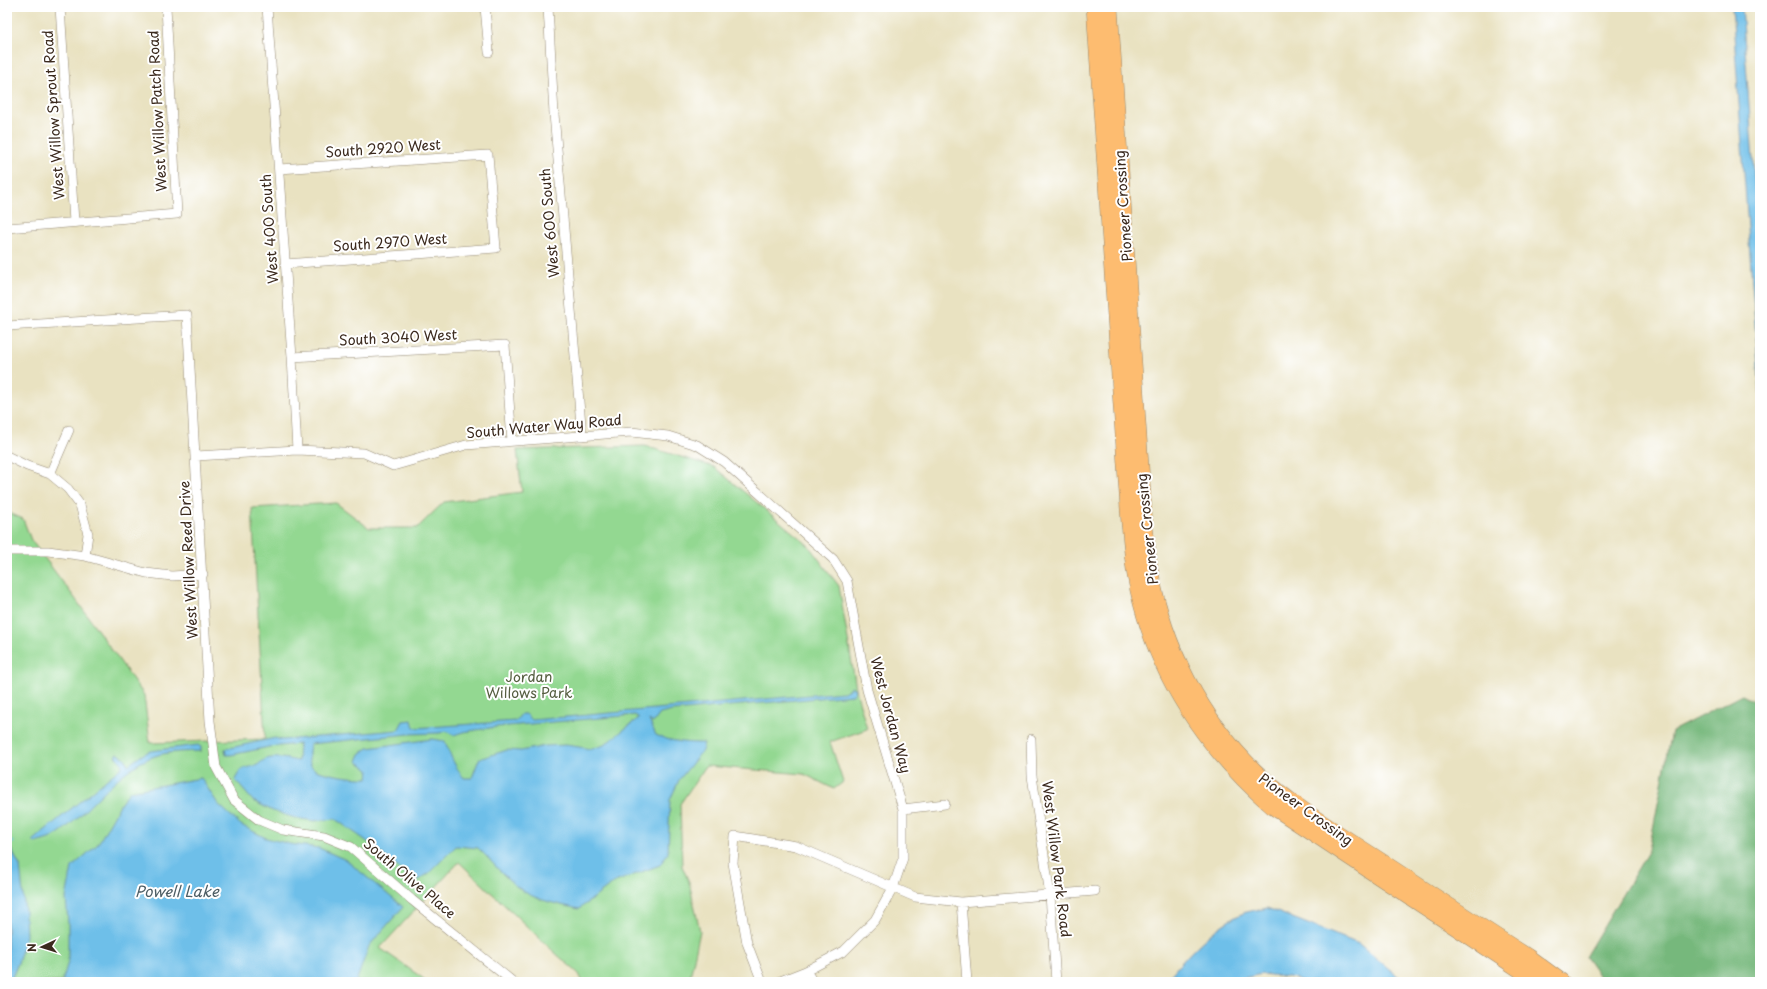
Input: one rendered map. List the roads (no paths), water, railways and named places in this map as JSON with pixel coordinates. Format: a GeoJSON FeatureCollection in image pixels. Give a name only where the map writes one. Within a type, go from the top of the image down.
{"type":"FeatureCollection","features":[{"type":"Feature","properties":{"kind":"highway","name":"Pioneer Crossing"},"geometry":{"type":"LineString","coordinates":[[1095,7],[1130,516],[1136,576],[1145,613],[1156,645],[1174,686],[1200,728],[1225,760],[1246,782],[1273,806],[1538,982]]}},
{"type":"Feature","properties":{"kind":"highway","name":"Pioneer Crossing"},"geometry":{"type":"LineString","coordinates":[[1109,7],[1144,525],[1150,573],[1158,609],[1174,653],[1186,679],[1204,710],[1221,733],[1256,772],[1283,796],[1308,814],[1528,957],[1561,982]]}},
{"type":"Feature","properties":{"kind":"street","name":"West Willow Sprout Road"},"geometry":{"type":"LineString","coordinates":[[60,7],[74,222]]}},
{"type":"Feature","properties":{"kind":"street","name":"West Willow Patch Road"},"geometry":{"type":"LineString","coordinates":[[74,222],[177,214],[166,7]]}},
{"type":"Feature","properties":{"kind":"street","name":"West 400 South"},"geometry":{"type":"LineString","coordinates":[[267,7],[292,358],[297,450]]}},
{"type":"Feature","properties":{"kind":"street"},"geometry":{"type":"LineString","coordinates":[[485,7],[488,52]]}},
{"type":"Feature","properties":{"kind":"street","name":"West 600 South"},"geometry":{"type":"LineString","coordinates":[[548,7],[554,114],[582,436]]}},
{"type":"Feature","properties":{"kind":"street","name":"South 2920 West"},"geometry":{"type":"LineString","coordinates":[[279,169],[488,155],[496,248]]}},
{"type":"Feature","properties":{"kind":"street"},"geometry":{"type":"LineString","coordinates":[[7,228],[74,222]]}},
{"type":"Feature","properties":{"kind":"street","name":"South 2970 West"},"geometry":{"type":"LineString","coordinates":[[285,264],[496,248]]}},
{"type":"Feature","properties":{"kind":"street","name":"West Willow Reed Drive"},"geometry":{"type":"LineString","coordinates":[[7,326],[187,315],[203,574],[210,721],[216,767],[234,800]]}},
{"type":"Feature","properties":{"kind":"street","name":"South 3040 West"},"geometry":{"type":"LineString","coordinates":[[292,358],[505,345],[512,441]]}},
{"type":"Feature","properties":{"kind":"street"},"geometry":{"type":"LineString","coordinates":[[50,474],[69,430]]}},
{"type":"Feature","properties":{"kind":"street","name":"South Water Way Road"},"geometry":{"type":"LineString","coordinates":[[196,456],[297,450],[364,453],[394,466],[466,445],[632,432],[668,436],[697,445],[724,462],[833,558]]}},
{"type":"Feature","properties":{"kind":"street"},"geometry":{"type":"LineString","coordinates":[[7,456],[50,474],[68,489],[80,505],[88,534],[86,556]]}},
{"type":"Feature","properties":{"kind":"street"},"geometry":{"type":"LineString","coordinates":[[7,551],[48,551],[86,556],[146,573],[172,576],[203,574]]}},
{"type":"Feature","properties":{"kind":"street","name":"West Jordan Way"},"geometry":{"type":"LineString","coordinates":[[833,558],[847,581],[867,690],[903,809],[903,858],[892,888]]}},
{"type":"Feature","properties":{"kind":"street","name":"West Willow Park Road"},"geometry":{"type":"LineString","coordinates":[[1031,739],[1032,776],[1050,895],[1056,982]]}},
{"type":"Feature","properties":{"kind":"street","name":"South Olive Place"},"geometry":{"type":"LineString","coordinates":[[234,800],[259,820],[283,830],[324,836],[351,847],[412,900],[513,982]]}},
{"type":"Feature","properties":{"kind":"street"},"geometry":{"type":"LineString","coordinates":[[903,809],[945,804]]}},
{"type":"Feature","properties":{"kind":"street"},"geometry":{"type":"LineString","coordinates":[[762,982],[747,943],[733,863],[734,836],[796,846],[915,897],[961,902],[1095,891]]}},
{"type":"Feature","properties":{"kind":"street"},"geometry":{"type":"LineString","coordinates":[[778,982],[806,971],[844,951],[875,920],[892,888]]}},
{"type":"Feature","properties":{"kind":"street"},"geometry":{"type":"LineString","coordinates":[[961,902],[967,982]]}},
{"type":"Feature","properties":{"kind":"street"},"geometry":{"type":"LineString","coordinates":[[806,971],[813,982]]}},
{"type":"Feature","properties":{"kind":"water"},"geometry":{"type":"Polygon","coordinates":[[[1732,7],[1742,7],[1760,258],[1760,393],[1732,7]]]}},
{"type":"Feature","properties":{"kind":"water"},"geometry":{"type":"Polygon","coordinates":[[[852,687],[856,689],[853,695],[672,711],[660,714],[653,723],[649,720],[656,735],[680,742],[704,743],[702,751],[679,780],[670,800],[668,853],[660,865],[615,882],[579,909],[543,900],[523,891],[505,876],[478,848],[456,846],[428,874],[418,880],[407,875],[368,842],[335,819],[314,821],[295,818],[273,811],[253,801],[235,780],[242,770],[256,765],[266,759],[278,758],[298,761],[299,744],[269,747],[231,755],[226,755],[225,749],[275,738],[282,740],[398,730],[403,721],[412,720],[414,728],[516,721],[521,714],[526,714],[532,720],[844,692],[852,687]],[[635,715],[496,727],[463,732],[454,735],[446,731],[440,733],[409,734],[310,744],[309,760],[313,768],[323,772],[348,777],[368,778],[369,770],[357,761],[360,754],[368,748],[432,739],[445,741],[453,761],[461,774],[464,778],[472,778],[479,759],[507,750],[521,751],[545,746],[566,745],[592,749],[604,745],[639,718],[635,715]]]}},
{"type":"Feature","properties":{"kind":"water"},"geometry":{"type":"Polygon","coordinates":[[[198,745],[201,747],[201,751],[166,753],[140,763],[114,782],[66,828],[49,839],[35,843],[33,840],[122,767],[121,762],[115,756],[117,753],[125,758],[128,765],[150,751],[198,745]]]}},
{"type":"Feature","properties":{"kind":"water","name":"Powell Lake"},"geometry":{"type":"Polygon","coordinates":[[[201,778],[218,804],[241,825],[266,838],[290,844],[319,848],[346,860],[403,907],[369,946],[356,982],[62,982],[68,962],[68,923],[66,898],[72,867],[98,844],[121,803],[130,791],[201,778]]]}},
{"type":"Feature","properties":{"kind":"water"},"geometry":{"type":"Polygon","coordinates":[[[7,842],[20,866],[26,936],[18,963],[10,982],[7,982],[7,842]]]}},
{"type":"Feature","properties":{"kind":"water"},"geometry":{"type":"Polygon","coordinates":[[[1267,908],[1359,944],[1405,982],[1304,982],[1295,978],[1262,974],[1226,982],[1165,982],[1201,942],[1223,925],[1246,912],[1267,908]]]}},
{"type":"Feature","properties":{"kind":"waterway"},"geometry":{"type":"LineString","coordinates":[[7,842],[13,842]]}},
{"type":"Feature","properties":{"kind":"park label","name":"Jordan Willows Park"},"geometry":{"type":"Point","coordinates":[529,684]}}]}
